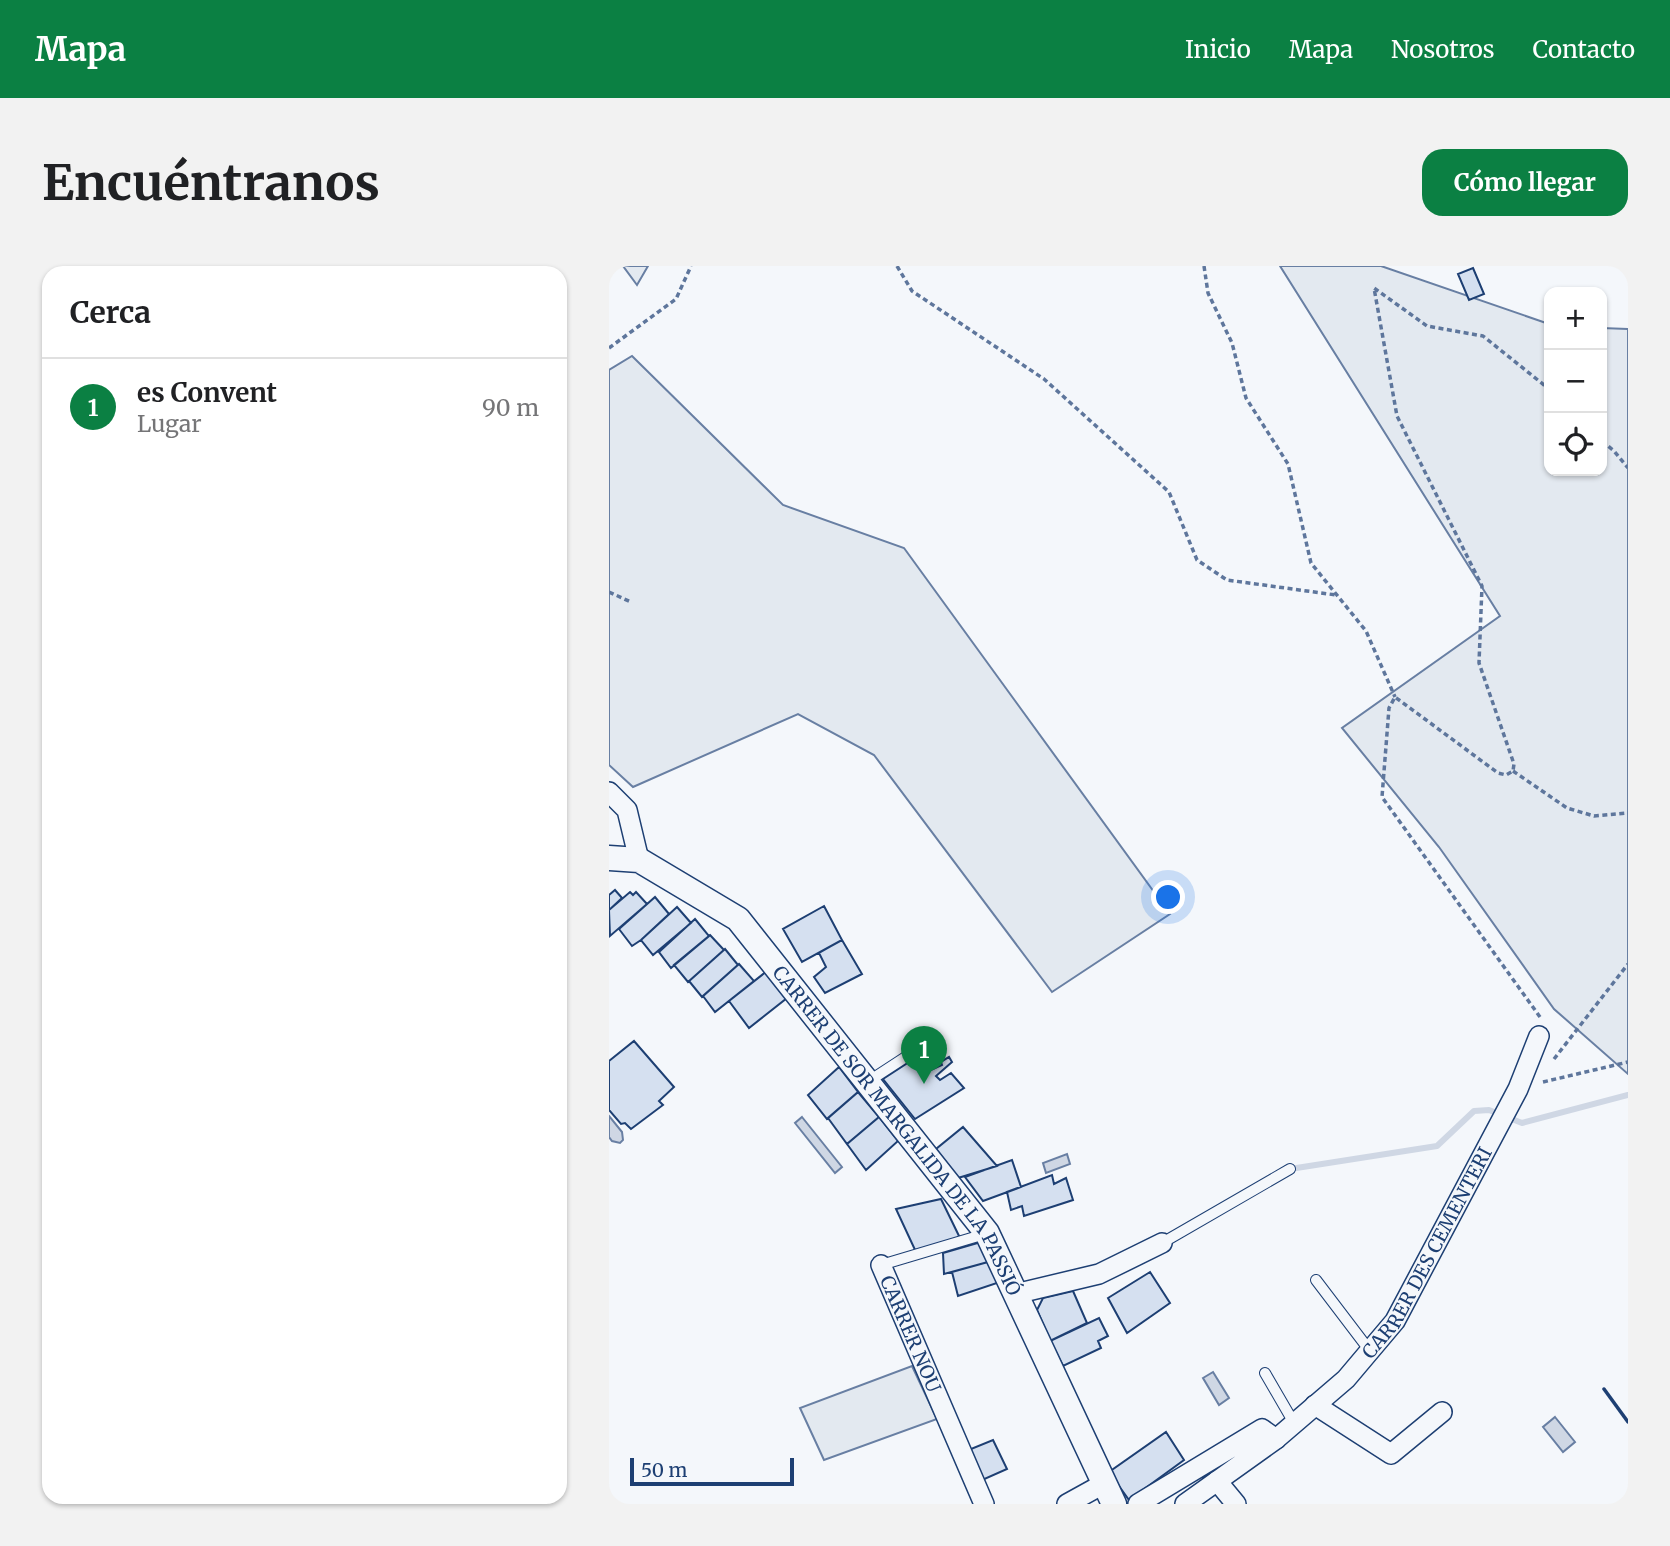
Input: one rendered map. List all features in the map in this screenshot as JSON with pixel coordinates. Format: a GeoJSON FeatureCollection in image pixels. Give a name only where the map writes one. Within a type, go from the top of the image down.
{"type":"FeatureCollection","features":[{"type":"Feature","properties":{"kind":"street"},"geometry":{"type":"LineString","coordinates":[[609,792],[627,810],[639,860]]}},
{"type":"Feature","properties":{"kind":"street","name":"CARRER DE SOR MARGALIDA DE LA PASSIÓ"},"geometry":{"type":"LineString","coordinates":[[609,858],[639,860],[738,919],[987,1233],[1109,1494]]}},
{"type":"Feature","properties":{"kind":"street","name":"CARRER DES CEMENTERI"},"geometry":{"type":"LineString","coordinates":[[1185,1504],[1276,1438],[1346,1379],[1395,1321],[1514,1096],[1539,1036]]}},
{"type":"Feature","properties":{"kind":"street"},"geometry":{"type":"LineString","coordinates":[[1015,1294],[1099,1274],[1162,1243]]}},
{"type":"Feature","properties":{"kind":"street","name":"CARRER NOU"},"geometry":{"type":"LineString","coordinates":[[881,1265],[984,1504]]}},
{"type":"Feature","properties":{"kind":"street"},"geometry":{"type":"LineString","coordinates":[[1315,1405],[1391,1454],[1442,1412]]}},
{"type":"Feature","properties":{"kind":"street"},"geometry":{"type":"LineString","coordinates":[[1139,1504],[1262,1429],[1276,1438]]}},
{"type":"Feature","properties":{"kind":"street"},"geometry":{"type":"LineString","coordinates":[[1217,1481],[1236,1504]]}},
{"type":"Feature","properties":{"kind":"street"},"geometry":{"type":"LineString","coordinates":[[1067,1504],[1109,1494]]}},
{"type":"Feature","properties":{"kind":"lane"},"geometry":{"type":"LineString","coordinates":[[867,1082],[918,1049]]}},
{"type":"Feature","properties":{"kind":"lane"},"geometry":{"type":"LineString","coordinates":[[1162,1243],[1290,1169]]}},
{"type":"Feature","properties":{"kind":"lane","name":"CARRER NOU"},"geometry":{"type":"LineString","coordinates":[[881,1265],[987,1233]]}},
{"type":"Feature","properties":{"kind":"lane"},"geometry":{"type":"LineString","coordinates":[[1316,1280],[1370,1351]]}},
{"type":"Feature","properties":{"kind":"lane"},"geometry":{"type":"LineString","coordinates":[[1265,1373],[1294,1423]]}},
{"type":"Feature","properties":{"kind":"path"},"geometry":{"type":"LineString","coordinates":[[609,348],[676,299],[691,266]]}},
{"type":"Feature","properties":{"kind":"path"},"geometry":{"type":"LineString","coordinates":[[897,266],[912,291],[1044,379],[1169,492],[1197,560],[1227,580],[1336,595]]}},
{"type":"Feature","properties":{"kind":"path"},"geometry":{"type":"LineString","coordinates":[[1204,266],[1208,293],[1232,342],[1246,398],[1288,464],[1311,563],[1366,631],[1395,697],[1498,773],[1506,775],[1513,771]]}},
{"type":"Feature","properties":{"kind":"path"},"geometry":{"type":"LineString","coordinates":[[1513,771],[1513,758],[1479,663],[1482,586],[1397,415],[1374,288],[1427,326],[1483,336],[1544,385]]}},
{"type":"Feature","properties":{"kind":"path"},"geometry":{"type":"LineString","coordinates":[[1607,445],[1628,468]]}},
{"type":"Feature","properties":{"kind":"path"},"geometry":{"type":"LineString","coordinates":[[609,592],[631,602]]}},
{"type":"Feature","properties":{"kind":"path"},"geometry":{"type":"LineString","coordinates":[[1395,697],[1389,708],[1382,797],[1540,1017],[1539,1036]]}},
{"type":"Feature","properties":{"kind":"path"},"geometry":{"type":"LineString","coordinates":[[1513,771],[1567,808],[1594,816],[1628,813]]}},
{"type":"Feature","properties":{"kind":"path"},"geometry":{"type":"LineString","coordinates":[[1551,1063],[1628,964]]}},
{"type":"Feature","properties":{"kind":"path"},"geometry":{"type":"LineString","coordinates":[[1514,1096],[1534,1084],[1628,1062]]}},
{"type":"Feature","properties":{"kind":"shaded area"},"geometry":{"type":"Polygon","coordinates":[[[623,266],[648,266],[637,285],[623,266]]]}},
{"type":"Feature","properties":{"kind":"shaded area"},"geometry":{"type":"Polygon","coordinates":[[[1280,266],[1381,266],[1544,322],[1544,476],[1607,476],[1607,328],[1628,329],[1628,1074],[1554,1009],[1439,847],[1342,728],[1500,616],[1280,266]]]}},
{"type":"Feature","properties":{"kind":"shaded area"},"geometry":{"type":"Polygon","coordinates":[[[632,356],[783,505],[904,548],[1170,914],[1052,992],[874,755],[798,714],[633,787],[609,765],[609,370],[632,356]]]}},
{"type":"Feature","properties":{"kind":"shaded area"},"geometry":{"type":"Polygon","coordinates":[[[609,1116],[622,1132],[623,1140],[620,1143],[609,1137],[609,1116]]]}},
{"type":"Feature","properties":{"kind":"shaded area"},"geometry":{"type":"Polygon","coordinates":[[[802,1117],[842,1167],[835,1173],[795,1123],[802,1117]]]}},
{"type":"Feature","properties":{"kind":"shaded area"},"geometry":{"type":"Polygon","coordinates":[[[1067,1154],[1070,1164],[1046,1173],[1043,1163],[1067,1154]]]}},
{"type":"Feature","properties":{"kind":"shaded area"},"geometry":{"type":"Polygon","coordinates":[[[912,1366],[937,1419],[824,1460],[800,1408],[912,1366]]]}},
{"type":"Feature","properties":{"kind":"shaded area"},"geometry":{"type":"Polygon","coordinates":[[[1213,1372],[1229,1398],[1219,1405],[1203,1378],[1213,1372]]]}},
{"type":"Feature","properties":{"kind":"shaded area"},"geometry":{"type":"Polygon","coordinates":[[[1555,1417],[1575,1442],[1563,1452],[1543,1427],[1555,1417]]]}},
{"type":"Feature","properties":{"kind":"building"},"geometry":{"type":"Polygon","coordinates":[[[1473,268],[1484,294],[1469,300],[1458,274],[1473,268]]]}},
{"type":"Feature","properties":{"kind":"building"},"geometry":{"type":"Polygon","coordinates":[[[615,890],[622,898],[609,910],[609,895],[615,890]]]}},
{"type":"Feature","properties":{"kind":"building"},"geometry":{"type":"Polygon","coordinates":[[[630,892],[633,895],[636,892],[647,904],[610,936],[609,910],[630,892]]]}},
{"type":"Feature","properties":{"kind":"building"},"geometry":{"type":"Polygon","coordinates":[[[655,897],[669,914],[632,946],[619,929],[655,897]]]}},
{"type":"Feature","properties":{"kind":"building"},"geometry":{"type":"Polygon","coordinates":[[[824,906],[842,940],[802,962],[783,929],[824,906]]]}},
{"type":"Feature","properties":{"kind":"building"},"geometry":{"type":"Polygon","coordinates":[[[677,907],[691,923],[653,955],[641,940],[677,907]]]}},
{"type":"Feature","properties":{"kind":"building"},"geometry":{"type":"Polygon","coordinates":[[[695,919],[709,936],[671,968],[659,952],[695,919]]]}},
{"type":"Feature","properties":{"kind":"building"},"geometry":{"type":"Polygon","coordinates":[[[710,935],[724,950],[688,982],[674,965],[710,935]]]}},
{"type":"Feature","properties":{"kind":"building"},"geometry":{"type":"Polygon","coordinates":[[[842,940],[862,974],[825,993],[814,977],[826,967],[819,953],[842,940]]]}},
{"type":"Feature","properties":{"kind":"building"},"geometry":{"type":"Polygon","coordinates":[[[725,949],[738,965],[702,997],[689,981],[725,949]]]}},
{"type":"Feature","properties":{"kind":"building"},"geometry":{"type":"Polygon","coordinates":[[[739,964],[754,981],[715,1012],[703,996],[739,964]]]}},
{"type":"Feature","properties":{"kind":"building"},"geometry":{"type":"Polygon","coordinates":[[[767,971],[787,998],[749,1028],[729,1001],[767,971]]]}},
{"type":"Feature","properties":{"kind":"building"},"geometry":{"type":"Polygon","coordinates":[[[634,1041],[674,1087],[659,1101],[663,1105],[631,1129],[625,1123],[621,1124],[609,1110],[609,1061],[634,1041]]]}},
{"type":"Feature","properties":{"kind":"building"},"geometry":{"type":"Polygon","coordinates":[[[923,1053],[931,1070],[942,1065],[941,1062],[949,1057],[952,1062],[936,1076],[940,1080],[951,1073],[964,1088],[915,1119],[883,1079],[923,1053]]]}},
{"type":"Feature","properties":{"kind":"building"},"geometry":{"type":"Polygon","coordinates":[[[839,1067],[858,1092],[827,1119],[808,1095],[839,1067]]]}},
{"type":"Feature","properties":{"kind":"building"},"geometry":{"type":"Polygon","coordinates":[[[858,1092],[879,1117],[847,1144],[828,1118],[858,1092]]]}},
{"type":"Feature","properties":{"kind":"building"},"geometry":{"type":"Polygon","coordinates":[[[879,1117],[898,1141],[866,1170],[847,1144],[879,1117]]]}},
{"type":"Feature","properties":{"kind":"building"},"geometry":{"type":"Polygon","coordinates":[[[963,1127],[997,1166],[958,1178],[936,1149],[963,1127]]]}},
{"type":"Feature","properties":{"kind":"building"},"geometry":{"type":"Polygon","coordinates":[[[1012,1160],[1021,1187],[983,1201],[965,1177],[1012,1160]]]}},
{"type":"Feature","properties":{"kind":"building"},"geometry":{"type":"Polygon","coordinates":[[[1052,1175],[1054,1184],[1066,1178],[1073,1200],[1024,1216],[1022,1206],[1011,1210],[1007,1192],[1052,1175]]]}},
{"type":"Feature","properties":{"kind":"building"},"geometry":{"type":"Polygon","coordinates":[[[941,1199],[960,1238],[916,1252],[896,1209],[941,1199]]]}},
{"type":"Feature","properties":{"kind":"building"},"geometry":{"type":"Polygon","coordinates":[[[981,1242],[988,1262],[944,1274],[943,1253],[981,1242]]]}},
{"type":"Feature","properties":{"kind":"building"},"geometry":{"type":"Polygon","coordinates":[[[988,1262],[1000,1282],[958,1296],[952,1272],[988,1262]]]}},
{"type":"Feature","properties":{"kind":"building"},"geometry":{"type":"Polygon","coordinates":[[[1150,1272],[1170,1303],[1127,1333],[1108,1298],[1150,1272]]]}},
{"type":"Feature","properties":{"kind":"building"},"geometry":{"type":"Polygon","coordinates":[[[1073,1291],[1087,1323],[1050,1341],[1037,1310],[1043,1298],[1073,1291]]]}},
{"type":"Feature","properties":{"kind":"building"},"geometry":{"type":"Polygon","coordinates":[[[1099,1318],[1108,1336],[1098,1341],[1101,1348],[1063,1366],[1050,1341],[1099,1318]]]}},
{"type":"Feature","properties":{"kind":"building"},"geometry":{"type":"Polygon","coordinates":[[[1166,1432],[1184,1460],[1129,1500],[1109,1472],[1166,1432]]]}},
{"type":"Feature","properties":{"kind":"building"},"geometry":{"type":"Polygon","coordinates":[[[993,1440],[1007,1469],[980,1481],[966,1451],[993,1440]]]}},
{"type":"Feature","properties":{"kind":"waterway"},"geometry":{"type":"LineString","coordinates":[[1290,1169],[1437,1146],[1474,1111],[1489,1110],[1522,1123],[1628,1095]]}},
{"type":"Feature","properties":{"kind":"wall"},"geometry":{"type":"LineString","coordinates":[[1604,1389],[1628,1422]]}},
{"type":"Feature","properties":{"kind":"place","name":"es Convent"},"geometry":{"type":"Point","coordinates":[924,1084]}}]}
